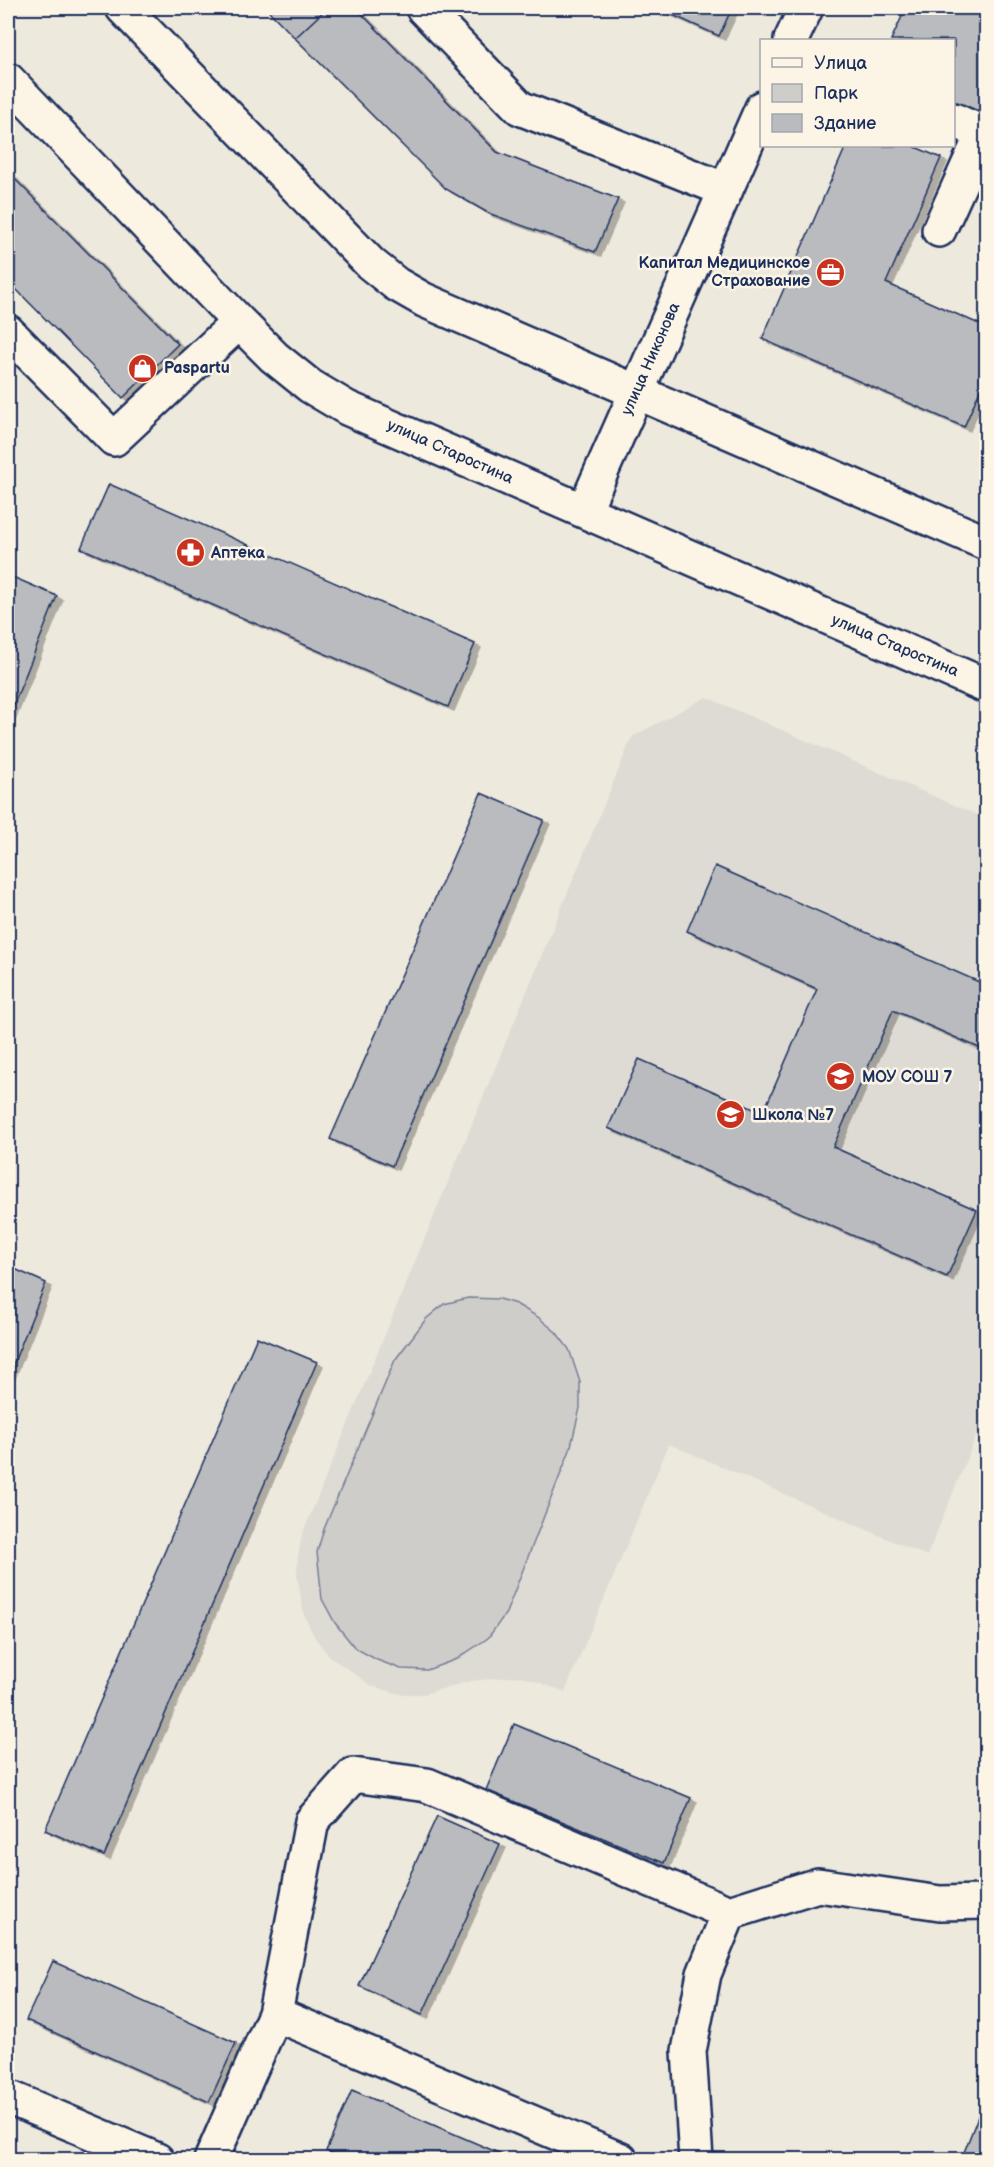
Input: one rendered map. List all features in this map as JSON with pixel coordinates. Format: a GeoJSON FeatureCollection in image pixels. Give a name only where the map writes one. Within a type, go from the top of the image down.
{"type":"FeatureCollection","features":[{"type":"Feature","properties":{"kind":"street"},"geometry":{"type":"LineString","coordinates":[[123,8],[370,264],[396,284],[424,300],[987,543]]}},
{"type":"Feature","properties":{"kind":"street"},"geometry":{"type":"LineString","coordinates":[[423,8],[520,108],[726,190]]}},
{"type":"Feature","properties":{"kind":"street"},"geometry":{"type":"LineString","coordinates":[[791,39],[806,8]]}},
{"type":"Feature","properties":{"kind":"street","name":"улица Старостина"},"geometry":{"type":"LineString","coordinates":[[8,80],[239,322],[274,357],[310,386],[347,408],[987,686]]}},
{"type":"Feature","properties":{"kind":"street","name":"улица Никонова"},"geometry":{"type":"LineString","coordinates":[[584,511],[760,113]]}},
{"type":"Feature","properties":{"kind":"street"},"geometry":{"type":"LineString","coordinates":[[939,230],[985,131],[955,120]]}},
{"type":"Feature","properties":{"kind":"street"},"geometry":{"type":"LineString","coordinates":[[8,332],[114,439],[239,322]]}},
{"type":"Feature","properties":{"kind":"street"},"geometry":{"type":"LineString","coordinates":[[212,2160],[275,2014],[312,1821],[353,1775],[427,1785],[729,1913],[818,1885],[940,1903],[987,1902]]}},
{"type":"Feature","properties":{"kind":"street"},"geometry":{"type":"LineString","coordinates":[[696,2160],[689,2051],[704,1974],[729,1913]]}},
{"type":"Feature","properties":{"kind":"street"},"geometry":{"type":"LineString","coordinates":[[275,2014],[621,2160]]}},
{"type":"Feature","properties":{"kind":"street"},"geometry":{"type":"LineString","coordinates":[[8,2097],[157,2160]]}},
{"type":"Feature","properties":{"kind":"shaded area","name":"Школа №7"},"geometry":{"type":"Polygon","coordinates":[[[706,697],[986,819],[986,1412],[927,1556],[669,1444],[565,1692],[521,1676],[470,1681],[425,1694],[399,1694],[372,1686],[330,1657],[315,1638],[304,1615],[297,1575],[302,1535],[632,737],[706,697]]]}},
{"type":"Feature","properties":{"kind":"green space"},"geometry":{"type":"Polygon","coordinates":[[[468,1298],[499,1299],[516,1304],[538,1317],[556,1332],[569,1349],[580,1382],[580,1408],[570,1450],[506,1613],[488,1638],[457,1659],[427,1670],[401,1669],[355,1648],[335,1623],[322,1599],[317,1552],[324,1529],[395,1360],[426,1319],[444,1304],[468,1298]]]}},
{"type":"Feature","properties":{"kind":"building"},"geometry":{"type":"Polygon","coordinates":[[[266,8],[327,8],[295,38],[266,8]]]}},
{"type":"Feature","properties":{"kind":"building"},"geometry":{"type":"Polygon","coordinates":[[[327,8],[356,8],[497,152],[618,199],[595,252],[488,213],[446,189],[295,38],[327,8]]]}},
{"type":"Feature","properties":{"kind":"building"},"geometry":{"type":"Polygon","coordinates":[[[657,8],[732,8],[719,36],[657,8]]]}},
{"type":"Feature","properties":{"kind":"building"},"geometry":{"type":"Polygon","coordinates":[[[906,8],[986,8],[986,100],[974,127],[955,118],[955,39],[891,39],[906,8]]]}},
{"type":"Feature","properties":{"kind":"building"},"geometry":{"type":"Polygon","coordinates":[[[846,147],[915,147],[941,158],[886,283],[986,327],[986,376],[964,427],[762,339],[846,147]]]}},
{"type":"Feature","properties":{"kind":"building"},"geometry":{"type":"Polygon","coordinates":[[[8,172],[178,344],[123,398],[8,281],[8,172]]]}},
{"type":"Feature","properties":{"kind":"building"},"geometry":{"type":"Polygon","coordinates":[[[109,484],[475,644],[448,707],[81,548],[109,484]]]}},
{"type":"Feature","properties":{"kind":"building"},"geometry":{"type":"Polygon","coordinates":[[[8,575],[57,596],[8,719],[8,575]]]}},
{"type":"Feature","properties":{"kind":"building"},"geometry":{"type":"Polygon","coordinates":[[[481,793],[544,820],[392,1166],[330,1139],[481,793]]]}},
{"type":"Feature","properties":{"kind":"building"},"geometry":{"type":"Polygon","coordinates":[[[715,866],[986,985],[986,1051],[893,1010],[833,1147],[977,1210],[947,1277],[608,1128],[639,1059],[763,1113],[817,989],[687,931],[715,866]]]}},
{"type":"Feature","properties":{"kind":"building"},"geometry":{"type":"Polygon","coordinates":[[[8,1266],[46,1283],[8,1377],[8,1266]]]}},
{"type":"Feature","properties":{"kind":"building"},"geometry":{"type":"Polygon","coordinates":[[[257,1337],[317,1362],[104,1856],[45,1830],[257,1337]]]}},
{"type":"Feature","properties":{"kind":"building"},"geometry":{"type":"Polygon","coordinates":[[[514,1724],[691,1798],[664,1863],[486,1790],[514,1724]]]}},
{"type":"Feature","properties":{"kind":"building"},"geometry":{"type":"Polygon","coordinates":[[[437,1816],[500,1844],[422,2015],[359,1986],[437,1816]]]}},
{"type":"Feature","properties":{"kind":"building"},"geometry":{"type":"Polygon","coordinates":[[[53,1961],[236,2043],[209,2102],[26,2020],[53,1961]]]}},
{"type":"Feature","properties":{"kind":"building"},"geometry":{"type":"Polygon","coordinates":[[[352,2090],[515,2160],[347,2160],[326,2151],[352,2090]]]}},
{"type":"Feature","properties":{"kind":"building"},"geometry":{"type":"Polygon","coordinates":[[[986,2096],[986,2160],[961,2160],[986,2096]]]}},
{"type":"Feature","properties":{"kind":"place","name":"Капитал Медицинское Страхование"},"geometry":{"type":"Point","coordinates":[831,272]}},
{"type":"Feature","properties":{"kind":"place","name":"Paspartu"},"geometry":{"type":"Point","coordinates":[143,368]}},
{"type":"Feature","properties":{"kind":"place","name":"Аптека"},"geometry":{"type":"Point","coordinates":[190,553]}},
{"type":"Feature","properties":{"kind":"place","name":"МОУ СОШ 7"},"geometry":{"type":"Point","coordinates":[841,1077]}},
{"type":"Feature","properties":{"kind":"place","name":"Школа №7"},"geometry":{"type":"Point","coordinates":[731,1115]}}]}
